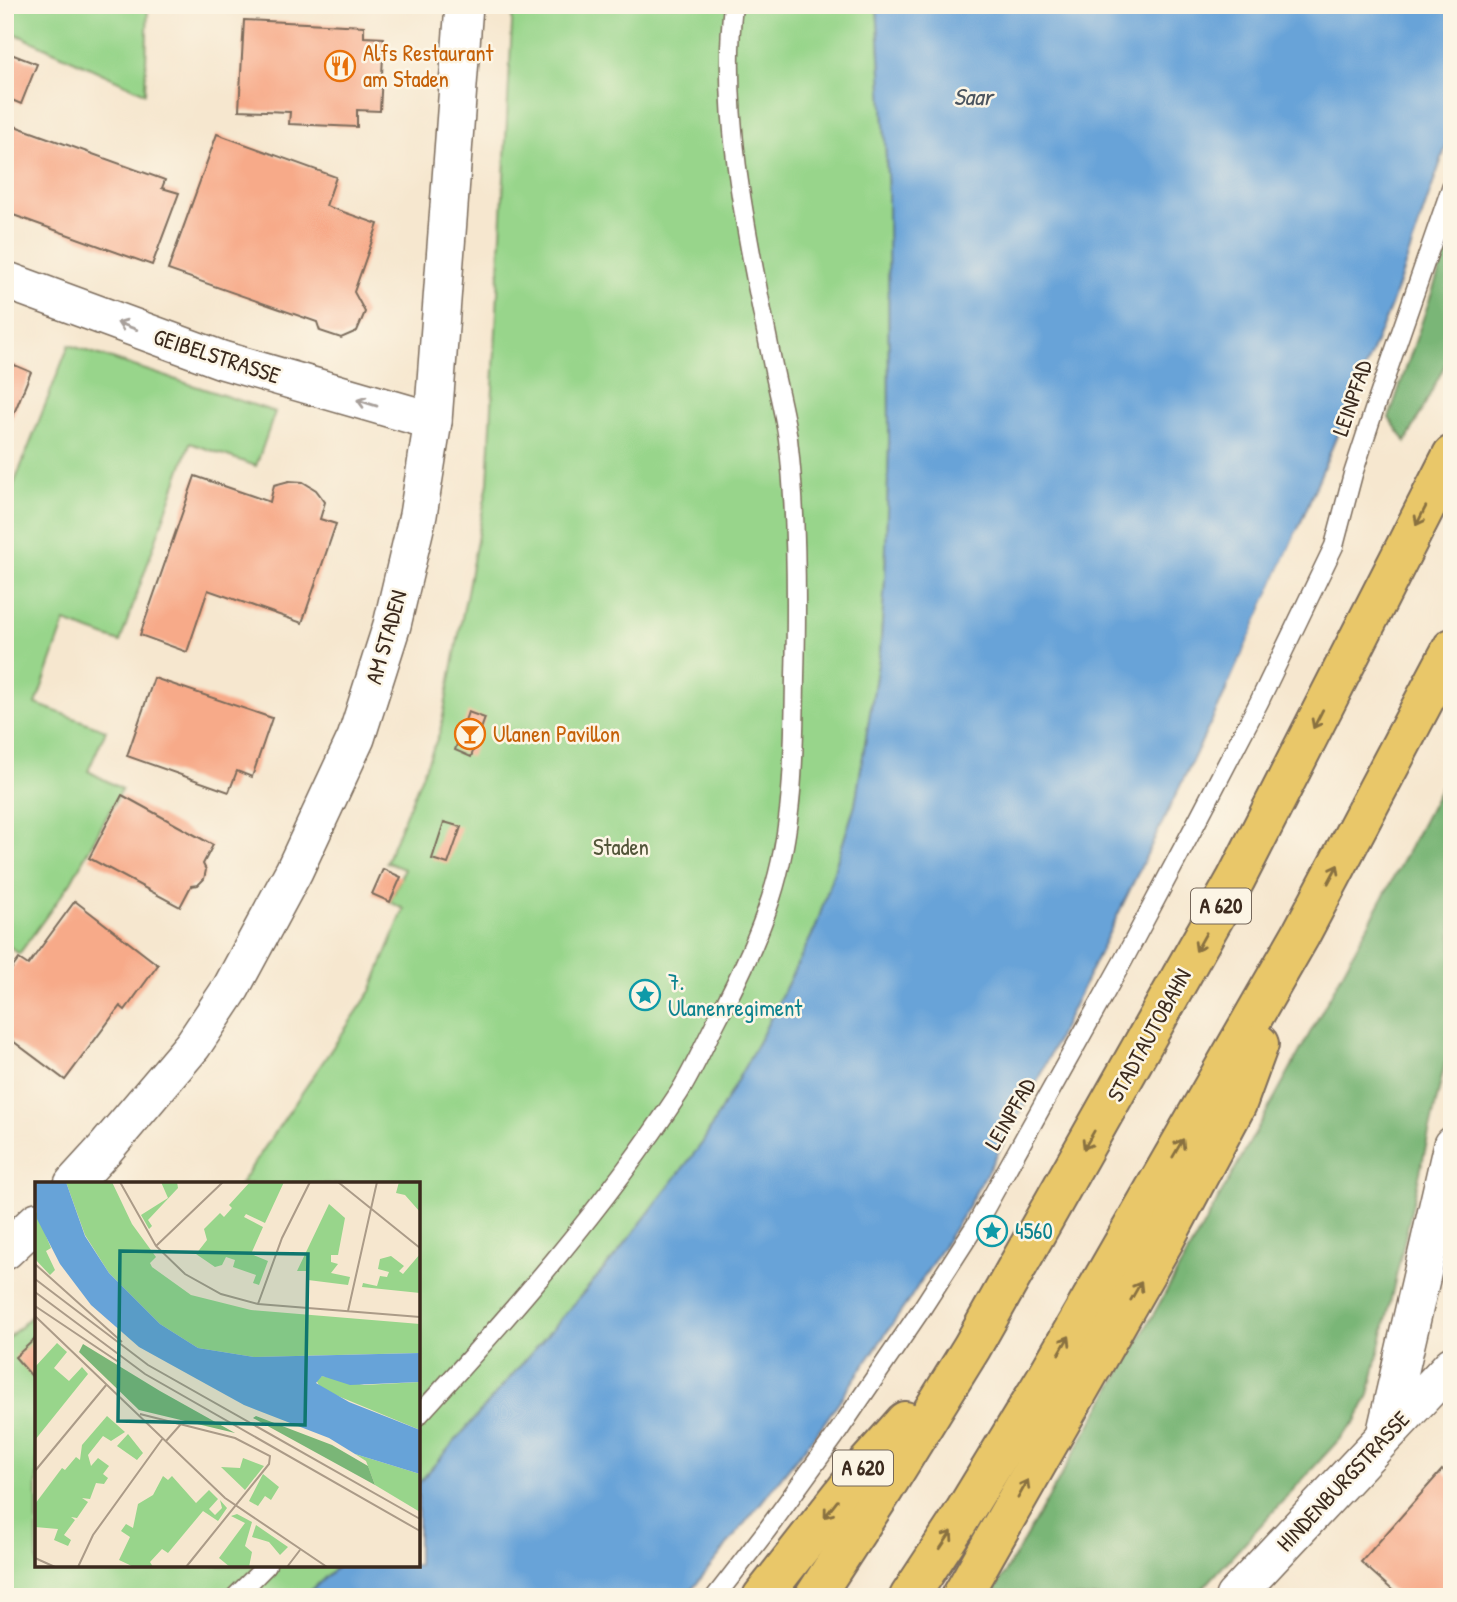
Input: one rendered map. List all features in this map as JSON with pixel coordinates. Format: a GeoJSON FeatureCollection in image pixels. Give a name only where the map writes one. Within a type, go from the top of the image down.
{"type":"FeatureCollection","features":[{"type":"Feature","properties":{"kind":"highway","name":"STADTAUTOBAHN"},"geometry":{"type":"LineString","coordinates":[[814,1597],[883,1492],[972,1347],[1236,879],[1452,456]]}},
{"type":"Feature","properties":{"kind":"highway"},"geometry":{"type":"LineString","coordinates":[[909,1597],[1047,1376],[1301,934],[1452,648]]}},
{"type":"Feature","properties":{"kind":"highway"},"geometry":{"type":"LineString","coordinates":[[961,1597],[1164,1241],[1237,1104],[1301,934]]}},
{"type":"Feature","properties":{"kind":"highway","name":"A 620"},"geometry":{"type":"LineString","coordinates":[[762,1597],[859,1473],[972,1347]]}},
{"type":"Feature","properties":{"kind":"street","name":"AM STADEN"},"geometry":{"type":"LineString","coordinates":[[75,1182],[193,1045],[251,953],[311,835],[356,738],[392,625],[418,515],[433,421],[464,5]]}},
{"type":"Feature","properties":{"kind":"street","name":"GEIBELSTRASSE"},"geometry":{"type":"LineString","coordinates":[[5,280],[222,360],[433,421]]}},
{"type":"Feature","properties":{"kind":"street"},"geometry":{"type":"LineString","coordinates":[[1385,1436],[1452,1145]]}},
{"type":"Feature","properties":{"kind":"street"},"geometry":{"type":"LineString","coordinates":[[5,1251],[35,1224]]}},
{"type":"Feature","properties":{"kind":"street","name":"HINDENBURGSTRASSE"},"geometry":{"type":"LineString","coordinates":[[1234,1597],[1452,1365]]}},
{"type":"Feature","properties":{"kind":"lane"},"geometry":{"type":"LineString","coordinates":[[420,1414],[500,1327],[576,1234],[681,1090],[748,955],[771,900],[785,846],[792,788],[796,605],[788,438],[749,241],[733,133],[729,68],[733,5]]}},
{"type":"Feature","properties":{"kind":"lane","name":"LEINPFAD"},"geometry":{"type":"LineString","coordinates":[[715,1597],[835,1436],[977,1223],[1124,959],[1259,702],[1288,621],[1334,546],[1361,448],[1452,185]]}},
{"type":"Feature","properties":{"kind":"lane"},"geometry":{"type":"LineString","coordinates":[[235,1597],[265,1567]]}},
{"type":"Feature","properties":{"kind":"green space"},"geometry":{"type":"Polygon","coordinates":[[[5,5],[148,5],[145,93],[5,29],[5,5]]]}},
{"type":"Feature","properties":{"kind":"green space","name":"Staden"},"geometry":{"type":"Polygon","coordinates":[[[513,5],[877,5],[888,192],[889,442],[880,652],[855,805],[816,927],[759,1041],[703,1142],[617,1254],[420,1482],[420,1182],[241,1182],[371,991],[404,909],[390,902],[404,869],[386,862],[440,732],[488,483],[513,5]]]}},
{"type":"Feature","properties":{"kind":"green space"},"geometry":{"type":"Polygon","coordinates":[[[1452,234],[1452,351],[1406,442],[1389,418],[1452,234]]]}},
{"type":"Feature","properties":{"kind":"green space"},"geometry":{"type":"Polygon","coordinates":[[[69,345],[275,412],[256,466],[190,443],[120,642],[65,622],[36,704],[106,730],[88,771],[122,789],[71,882],[19,954],[5,943],[5,487],[12,489],[69,345]]]}},
{"type":"Feature","properties":{"kind":"green space"},"geometry":{"type":"Polygon","coordinates":[[[1452,766],[1452,1033],[1369,1395],[1356,1421],[1195,1597],[991,1597],[1226,1184],[1341,976],[1452,766]]]}},
{"type":"Feature","properties":{"kind":"green space"},"geometry":{"type":"Polygon","coordinates":[[[35,1313],[35,1567],[337,1567],[304,1597],[5,1597],[5,1341],[35,1313]]]}},
{"type":"Feature","properties":{"kind":"water","name":"Saar"},"geometry":{"type":"Polygon","coordinates":[[[877,5],[1452,5],[1452,129],[1391,306],[1298,529],[1228,687],[1030,1096],[964,1213],[909,1300],[822,1426],[686,1597],[304,1597],[337,1567],[420,1567],[420,1482],[617,1254],[703,1142],[759,1041],[816,927],[855,805],[880,652],[889,442],[888,192],[877,5]]]}},
{"type":"Feature","properties":{"kind":"pier"},"geometry":{"type":"Polygon","coordinates":[[[1298,529],[1301,530],[1231,689],[1228,687],[1298,529]]]}},
{"type":"Feature","properties":{"kind":"building"},"geometry":{"type":"Polygon","coordinates":[[[244,20],[364,26],[364,37],[384,38],[380,111],[357,110],[357,127],[289,124],[290,112],[239,110],[244,20]]]}},
{"type":"Feature","properties":{"kind":"building"},"geometry":{"type":"Polygon","coordinates":[[[11,54],[37,64],[21,104],[5,97],[5,67],[11,54]]]}},
{"type":"Feature","properties":{"kind":"building"},"geometry":{"type":"Polygon","coordinates":[[[12,125],[165,180],[162,188],[179,193],[152,265],[5,212],[5,144],[12,125]]]}},
{"type":"Feature","properties":{"kind":"building"},"geometry":{"type":"Polygon","coordinates":[[[217,134],[336,177],[326,206],[378,224],[354,292],[365,312],[357,331],[341,338],[320,331],[317,322],[168,270],[217,134]]]}},
{"type":"Feature","properties":{"kind":"building"},"geometry":{"type":"Polygon","coordinates":[[[5,361],[31,372],[5,435],[5,361]]]}},
{"type":"Feature","properties":{"kind":"building"},"geometry":{"type":"Polygon","coordinates":[[[195,476],[270,502],[274,485],[289,481],[303,482],[316,490],[325,502],[320,519],[336,524],[302,623],[208,590],[187,652],[140,635],[195,476]]]}},
{"type":"Feature","properties":{"kind":"building"},"geometry":{"type":"Polygon","coordinates":[[[154,678],[272,718],[252,777],[237,771],[229,792],[127,756],[154,678]]]}},
{"type":"Feature","properties":{"kind":"building","name":"Ulanen Pavillon"},"geometry":{"type":"Polygon","coordinates":[[[468,712],[485,718],[471,757],[455,750],[468,712]]]}},
{"type":"Feature","properties":{"kind":"building"},"geometry":{"type":"Polygon","coordinates":[[[122,795],[213,845],[203,864],[206,870],[204,879],[198,885],[191,886],[180,907],[89,858],[122,795]]]}},
{"type":"Feature","properties":{"kind":"building"},"geometry":{"type":"Polygon","coordinates":[[[444,822],[461,827],[448,864],[432,859],[444,822]]]}},
{"type":"Feature","properties":{"kind":"building"},"geometry":{"type":"Polygon","coordinates":[[[383,869],[401,877],[390,902],[372,894],[383,869]]]}},
{"type":"Feature","properties":{"kind":"building"},"geometry":{"type":"Polygon","coordinates":[[[75,901],[158,965],[125,1010],[120,1006],[65,1080],[10,1039],[5,1046],[5,978],[19,959],[28,965],[75,901]]]}},
{"type":"Feature","properties":{"kind":"building"},"geometry":{"type":"Polygon","coordinates":[[[35,1339],[35,1380],[15,1357],[35,1339]]]}},
{"type":"Feature","properties":{"kind":"building"},"geometry":{"type":"Polygon","coordinates":[[[1442,1470],[1452,1479],[1452,1586],[1442,1597],[1400,1597],[1361,1562],[1442,1470]]]}},
{"type":"Feature","properties":{"kind":"place","name":"Alfs Restaurant am Staden"},"geometry":{"type":"Point","coordinates":[340,66]}},
{"type":"Feature","properties":{"kind":"place","name":"Ulanen Pavillon"},"geometry":{"type":"Point","coordinates":[470,734]}},
{"type":"Feature","properties":{"kind":"place","name":"7. Ulanenregiment"},"geometry":{"type":"Point","coordinates":[645,995]}},
{"type":"Feature","properties":{"kind":"place","name":"4560"},"geometry":{"type":"Point","coordinates":[992,1231]}}]}
